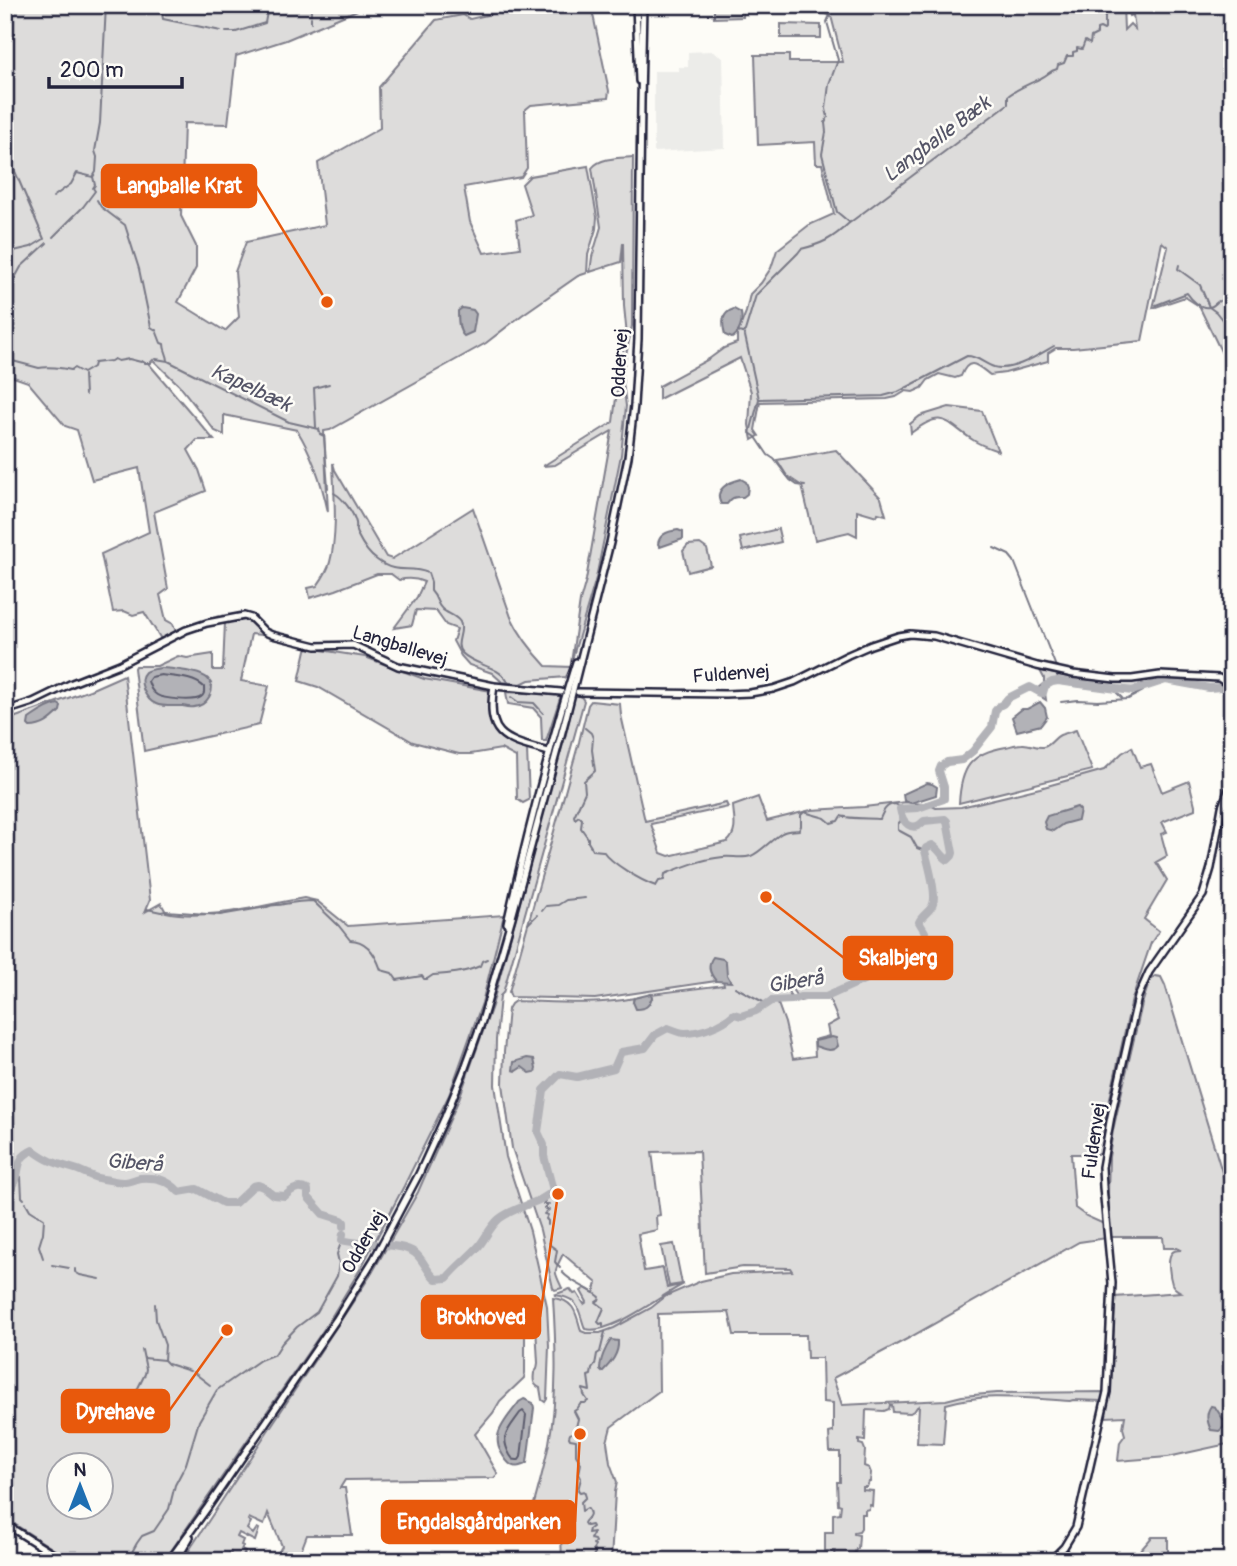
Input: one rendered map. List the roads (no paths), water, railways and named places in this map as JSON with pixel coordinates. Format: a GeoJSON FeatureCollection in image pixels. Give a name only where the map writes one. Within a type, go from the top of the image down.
{"type":"FeatureCollection","features":[{"type":"Feature","properties":{"kind":"street","name":"Oddervej"},"geometry":{"type":"LineString","coordinates":[[636,5],[641,102]]}},
{"type":"Feature","properties":{"kind":"street","name":"Oddervej"},"geometry":{"type":"LineString","coordinates":[[169,1561],[336,1320],[374,1259],[419,1174],[465,1068],[482,1021],[512,917],[552,753],[566,719],[621,497],[634,409],[638,339],[643,5]]}},
{"type":"Feature","properties":{"kind":"street","name":"Langballevej"},"geometry":{"type":"LineString","coordinates":[[5,711],[33,702],[120,664],[186,630],[244,616],[251,618],[272,635],[316,646],[353,645],[398,666],[494,686]]}},
{"type":"Feature","properties":{"kind":"street","name":"Fuldenvej"},"geometry":{"type":"LineString","coordinates":[[578,692],[724,694],[773,689],[794,682],[848,654],[910,634],[934,636],[1073,674],[1115,679],[1160,675],[1219,678],[1226,683],[1232,701]]}},
{"type":"Feature","properties":{"kind":"street"},"geometry":{"type":"LineString","coordinates":[[552,753],[506,738],[499,732],[491,702],[494,686],[561,692]]}},
{"type":"Feature","properties":{"kind":"street","name":"Fuldenvej"},"geometry":{"type":"LineString","coordinates":[[1051,1561],[1064,1547],[1076,1527],[1107,1392],[1112,1283],[1102,1167],[1138,997],[1149,972],[1203,895],[1211,868],[1222,807],[1232,781]]}},
{"type":"Feature","properties":{"kind":"street","name":"Oddervej"},"geometry":{"type":"LineString","coordinates":[[176,1561],[208,1507]]}},
{"type":"Feature","properties":{"kind":"street"},"geometry":{"type":"LineString","coordinates":[[5,1524],[64,1561]]}},
{"type":"Feature","properties":{"kind":"water"},"geometry":{"type":"Polygon","coordinates":[[[462,308],[473,310],[476,314],[473,332],[464,336],[458,321],[458,311],[462,308]]]}},
{"type":"Feature","properties":{"kind":"water"},"geometry":{"type":"Polygon","coordinates":[[[734,309],[741,313],[742,320],[739,330],[732,338],[725,335],[723,323],[727,313],[734,309]]]}},
{"type":"Feature","properties":{"kind":"water"},"geometry":{"type":"Polygon","coordinates":[[[741,479],[748,487],[747,494],[733,498],[727,504],[721,504],[721,490],[727,484],[741,479]]]}},
{"type":"Feature","properties":{"kind":"water"},"geometry":{"type":"Polygon","coordinates":[[[678,530],[683,532],[683,539],[660,547],[658,544],[662,535],[678,530]]]}},
{"type":"Feature","properties":{"kind":"water"},"geometry":{"type":"Polygon","coordinates":[[[161,668],[204,676],[211,683],[209,697],[203,704],[193,707],[162,706],[152,702],[143,690],[142,676],[147,671],[161,668]]]}},
{"type":"Feature","properties":{"kind":"water"},"geometry":{"type":"Polygon","coordinates":[[[1040,702],[1047,717],[1041,725],[1017,731],[1012,717],[1022,709],[1040,702]]]}},
{"type":"Feature","properties":{"kind":"water"},"geometry":{"type":"Polygon","coordinates":[[[58,704],[61,706],[60,711],[50,720],[39,726],[28,725],[29,719],[58,704]]]}},
{"type":"Feature","properties":{"kind":"water"},"geometry":{"type":"Polygon","coordinates":[[[927,783],[937,787],[936,795],[911,803],[904,801],[903,794],[927,783]]]}},
{"type":"Feature","properties":{"kind":"water"},"geometry":{"type":"Polygon","coordinates":[[[1077,807],[1080,810],[1078,820],[1063,824],[1053,831],[1046,829],[1044,822],[1047,816],[1077,807]]]}},
{"type":"Feature","properties":{"kind":"water"},"geometry":{"type":"Polygon","coordinates":[[[713,957],[726,962],[727,975],[731,982],[716,981],[709,967],[713,957]]]}},
{"type":"Feature","properties":{"kind":"water"},"geometry":{"type":"Polygon","coordinates":[[[651,994],[648,1005],[636,1009],[634,998],[651,994]]]}},
{"type":"Feature","properties":{"kind":"water"},"geometry":{"type":"Polygon","coordinates":[[[836,1038],[836,1048],[827,1050],[815,1046],[815,1041],[836,1038]]]}},
{"type":"Feature","properties":{"kind":"water"},"geometry":{"type":"Polygon","coordinates":[[[534,1059],[535,1072],[530,1073],[522,1067],[513,1070],[514,1062],[534,1059]]]}},
{"type":"Feature","properties":{"kind":"water"},"geometry":{"type":"Polygon","coordinates":[[[611,1340],[618,1341],[616,1354],[602,1372],[602,1358],[611,1340]]]}},
{"type":"Feature","properties":{"kind":"water"},"geometry":{"type":"Polygon","coordinates":[[[524,1399],[533,1403],[534,1408],[527,1463],[515,1466],[509,1463],[501,1452],[498,1436],[507,1418],[524,1399]]]}},
{"type":"Feature","properties":{"kind":"water"},"geometry":{"type":"Polygon","coordinates":[[[1211,1406],[1215,1407],[1225,1422],[1219,1431],[1211,1430],[1208,1424],[1207,1415],[1211,1406]]]}},
{"type":"Feature","properties":{"kind":"waterway"},"geometry":{"type":"LineString","coordinates":[[53,237],[95,191],[93,177],[96,172],[95,151],[100,123],[106,5]]}},
{"type":"Feature","properties":{"kind":"waterway"},"geometry":{"type":"LineString","coordinates":[[159,8],[173,5]]}},
{"type":"Feature","properties":{"kind":"waterway"},"geometry":{"type":"LineString","coordinates":[[311,5],[311,14]]}},
{"type":"Feature","properties":{"kind":"waterway","name":"Langballe Bæk"},"geometry":{"type":"LineString","coordinates":[[809,5],[818,12],[830,15],[827,22],[838,60],[829,84],[826,109],[828,117],[822,154],[837,212],[849,222]]}},
{"type":"Feature","properties":{"kind":"waterway"},"geometry":{"type":"LineString","coordinates":[[1128,6],[1132,5]]}},
{"type":"Feature","properties":{"kind":"waterway","name":"Langballe Bæk"},"geometry":{"type":"LineString","coordinates":[[743,333],[756,295],[801,249],[821,243],[837,234],[1008,104],[1008,96],[1011,93],[1057,69],[1067,56],[1073,56],[1077,48],[1082,49],[1085,41],[1090,44],[1091,37],[1097,34],[1097,29],[1105,29],[1105,12],[1110,13],[1113,8],[1123,6]]}},
{"type":"Feature","properties":{"kind":"waterway"},"geometry":{"type":"LineString","coordinates":[[161,8],[163,19],[221,31]]}},
{"type":"Feature","properties":{"kind":"waterway"},"geometry":{"type":"LineString","coordinates":[[226,32],[236,32],[265,23],[267,12]]}},
{"type":"Feature","properties":{"kind":"waterway"},"geometry":{"type":"LineString","coordinates":[[311,17],[311,22]]}},
{"type":"Feature","properties":{"kind":"waterway"},"geometry":{"type":"LineString","coordinates":[[5,148],[44,239],[31,247],[5,253]]}},
{"type":"Feature","properties":{"kind":"waterway"},"geometry":{"type":"LineString","coordinates":[[53,197],[71,184],[77,173],[93,177]]}},
{"type":"Feature","properties":{"kind":"waterway"},"geometry":{"type":"LineString","coordinates":[[97,200],[101,207],[125,225],[139,269],[151,327],[156,330],[161,343],[164,344],[168,361]]}},
{"type":"Feature","properties":{"kind":"waterway"},"geometry":{"type":"LineString","coordinates":[[5,296],[21,267],[47,243]]}},
{"type":"Feature","properties":{"kind":"waterway"},"geometry":{"type":"LineString","coordinates":[[1179,265],[1178,269],[1200,285],[1209,307],[1231,331],[1227,335],[1232,342]]}},
{"type":"Feature","properties":{"kind":"waterway"},"geometry":{"type":"LineString","coordinates":[[1156,305],[1187,293],[1193,301],[1202,306],[1210,307],[1219,301]]}},
{"type":"Feature","properties":{"kind":"waterway"},"geometry":{"type":"LineString","coordinates":[[1221,300],[1232,293]]}},
{"type":"Feature","properties":{"kind":"waterway","name":"Langballe Bæk"},"geometry":{"type":"LineString","coordinates":[[738,332],[745,336],[759,399],[750,433],[790,480],[805,486]]}},
{"type":"Feature","properties":{"kind":"waterway"},"geometry":{"type":"LineString","coordinates":[[759,399],[883,396],[898,392],[967,356],[1001,368],[1025,362],[1054,346]]}},
{"type":"Feature","properties":{"kind":"waterway","name":"Kapelbæk"},"geometry":{"type":"LineString","coordinates":[[5,359],[39,368],[74,368],[83,373],[93,367],[94,363],[114,359],[151,363]]}},
{"type":"Feature","properties":{"kind":"waterway","name":"Kapelbæk"},"geometry":{"type":"LineString","coordinates":[[156,359],[168,361],[289,422],[319,429],[324,436],[328,488]]}},
{"type":"Feature","properties":{"kind":"waterway"},"geometry":{"type":"LineString","coordinates":[[84,375],[85,395]]}},
{"type":"Feature","properties":{"kind":"waterway"},"geometry":{"type":"LineString","coordinates":[[316,427],[314,388],[329,384]]}},
{"type":"Feature","properties":{"kind":"waterway","name":"Kapelbæk"},"geometry":{"type":"LineString","coordinates":[[334,493],[351,510],[357,534],[374,558],[391,568],[415,569],[428,573],[431,591],[439,605],[460,622],[459,646],[462,653],[498,672],[508,682]]}},
{"type":"Feature","properties":{"kind":"waterway","name":"Langballe Bæk"},"geometry":{"type":"LineString","coordinates":[[994,548],[1009,555],[1014,561],[1056,667]]}},
{"type":"Feature","properties":{"kind":"waterway","name":"Langballe Bæk"},"geometry":{"type":"LineString","coordinates":[[1057,673],[1058,681]]}},
{"type":"Feature","properties":{"kind":"waterway","name":"Giberå"},"geometry":{"type":"LineString","coordinates":[[343,1234],[342,1240],[409,1250],[418,1256],[436,1279],[447,1278],[479,1246],[499,1219],[543,1198],[553,1190],[544,1156],[544,1145],[538,1132],[544,1090],[560,1074],[577,1077],[614,1068],[621,1052],[645,1048],[655,1035],[668,1028],[683,1033],[698,1032],[717,1025],[734,1014],[741,1016],[756,1011],[771,1001],[826,997],[892,967],[924,938],[925,932],[919,922],[932,906],[934,899],[926,848],[932,845],[948,860],[953,853],[945,819],[924,821],[920,825],[912,826],[905,822],[900,809],[918,808],[944,799],[944,787],[939,771],[941,766],[947,762],[962,760],[973,751],[992,727],[995,711],[1008,698],[1030,687],[1043,693],[1045,686],[1058,681],[1132,691],[1166,680],[1209,688],[1232,686]]}},
{"type":"Feature","properties":{"kind":"waterway"},"geometry":{"type":"LineString","coordinates":[[1061,702],[1128,699],[1146,687]]}},
{"type":"Feature","properties":{"kind":"waterway"},"geometry":{"type":"LineString","coordinates":[[1113,689],[1122,698]]}},
{"type":"Feature","properties":{"kind":"waterway","name":"Kapelbæk"},"geometry":{"type":"LineString","coordinates":[[511,697],[518,702],[534,703],[543,713]]}},
{"type":"Feature","properties":{"kind":"waterway","name":"Kapelbæk"},"geometry":{"type":"LineString","coordinates":[[585,728],[593,738],[595,771],[584,781],[585,792],[575,819],[579,816],[582,819],[581,828],[593,850],[603,851],[627,871],[656,886],[659,881],[664,880],[665,874],[692,864],[715,858],[751,856],[782,833],[799,830],[804,812],[825,818],[831,823],[838,821],[841,816],[880,819],[889,806],[895,804],[902,808]]}},
{"type":"Feature","properties":{"kind":"waterway"},"geometry":{"type":"LineString","coordinates":[[903,818],[898,824],[898,830],[911,837],[917,848],[925,851]]}},
{"type":"Feature","properties":{"kind":"waterway"},"geometry":{"type":"LineString","coordinates":[[542,911],[546,906],[585,898]]}},
{"type":"Feature","properties":{"kind":"waterway"},"geometry":{"type":"LineString","coordinates":[[147,909],[220,915],[313,901],[350,940],[366,946],[381,970],[392,973],[397,980],[422,976],[427,979],[433,975],[462,972],[480,966],[482,961],[487,959]]}},
{"type":"Feature","properties":{"kind":"waterway"},"geometry":{"type":"LineString","coordinates":[[528,924],[537,915]]}},
{"type":"Feature","properties":{"kind":"waterway"},"geometry":{"type":"LineString","coordinates":[[735,987],[767,1004]]}},
{"type":"Feature","properties":{"kind":"waterway","name":"Giberå"},"geometry":{"type":"LineString","coordinates":[[5,1196],[15,1182],[22,1159],[33,1150],[50,1160],[97,1178],[125,1182],[140,1178],[157,1179],[167,1182],[179,1192],[197,1189],[223,1203],[235,1203],[253,1186],[258,1185],[273,1195],[285,1196],[296,1188],[302,1188],[308,1190],[308,1197],[323,1214],[342,1220],[344,1226]]}},
{"type":"Feature","properties":{"kind":"waterway"},"geometry":{"type":"LineString","coordinates":[[17,1175],[21,1177],[24,1199]]}},
{"type":"Feature","properties":{"kind":"waterway"},"geometry":{"type":"LineString","coordinates":[[547,1198],[543,1204],[549,1204],[544,1208],[549,1210],[544,1214],[548,1215],[548,1225]]}},
{"type":"Feature","properties":{"kind":"waterway"},"geometry":{"type":"LineString","coordinates":[[26,1203],[30,1210],[44,1219],[39,1246],[43,1258]]}},
{"type":"Feature","properties":{"kind":"waterway"},"geometry":{"type":"LineString","coordinates":[[549,1239],[550,1245],[557,1250],[555,1262],[560,1268]]}},
{"type":"Feature","properties":{"kind":"waterway"},"geometry":{"type":"LineString","coordinates":[[127,1561],[142,1536],[154,1531],[169,1509],[199,1421],[217,1390],[260,1360],[275,1354],[297,1327],[317,1312],[337,1276],[337,1254],[342,1240]]}},
{"type":"Feature","properties":{"kind":"waterway"},"geometry":{"type":"LineString","coordinates":[[52,1265],[69,1268]]}},
{"type":"Feature","properties":{"kind":"waterway"},"geometry":{"type":"LineString","coordinates":[[75,1269],[80,1275],[100,1279]]}},
{"type":"Feature","properties":{"kind":"waterway"},"geometry":{"type":"LineString","coordinates":[[562,1272],[594,1293]]}},
{"type":"Feature","properties":{"kind":"waterway"},"geometry":{"type":"LineString","coordinates":[[596,1294],[600,1297],[596,1302],[604,1308],[598,1322],[603,1323],[603,1326]]}},
{"type":"Feature","properties":{"kind":"waterway"},"geometry":{"type":"LineString","coordinates":[[155,1304],[156,1320],[165,1345],[164,1360]]}},
{"type":"Feature","properties":{"kind":"waterway"},"geometry":{"type":"LineString","coordinates":[[593,1561],[595,1542],[590,1539],[594,1532],[588,1533],[592,1527],[584,1523],[590,1513],[587,1508],[582,1511],[581,1502],[586,1497],[584,1491],[578,1490],[581,1463],[576,1455],[576,1440],[569,1437],[575,1431],[578,1419],[574,1411],[581,1403],[588,1401],[583,1389],[590,1391],[588,1376],[595,1365],[605,1332]]}},
{"type":"Feature","properties":{"kind":"waterway"},"geometry":{"type":"LineString","coordinates":[[136,1392],[146,1369],[142,1350]]}},
{"type":"Feature","properties":{"kind":"waterway"},"geometry":{"type":"LineString","coordinates":[[144,1358],[164,1360],[168,1364],[190,1371]]}},
{"type":"Feature","properties":{"kind":"waterway"},"geometry":{"type":"LineString","coordinates":[[193,1372],[210,1385]]}},
{"type":"Feature","properties":{"kind":"waterway"},"geometry":{"type":"LineString","coordinates":[[120,1400],[131,1394]]}},
{"type":"Feature","properties":{"kind":"place","name":"Langballe Krat"},"geometry":{"type":"Point","coordinates":[327,302]}},
{"type":"Feature","properties":{"kind":"place","name":"Skalbjerg"},"geometry":{"type":"Point","coordinates":[766,897]}},
{"type":"Feature","properties":{"kind":"place","name":"Brokhoved"},"geometry":{"type":"Point","coordinates":[558,1194]}},
{"type":"Feature","properties":{"kind":"place","name":"Dyrehave"},"geometry":{"type":"Point","coordinates":[227,1330]}},
{"type":"Feature","properties":{"kind":"place","name":"Engdalsgårdparken"},"geometry":{"type":"Point","coordinates":[580,1434]}}]}
